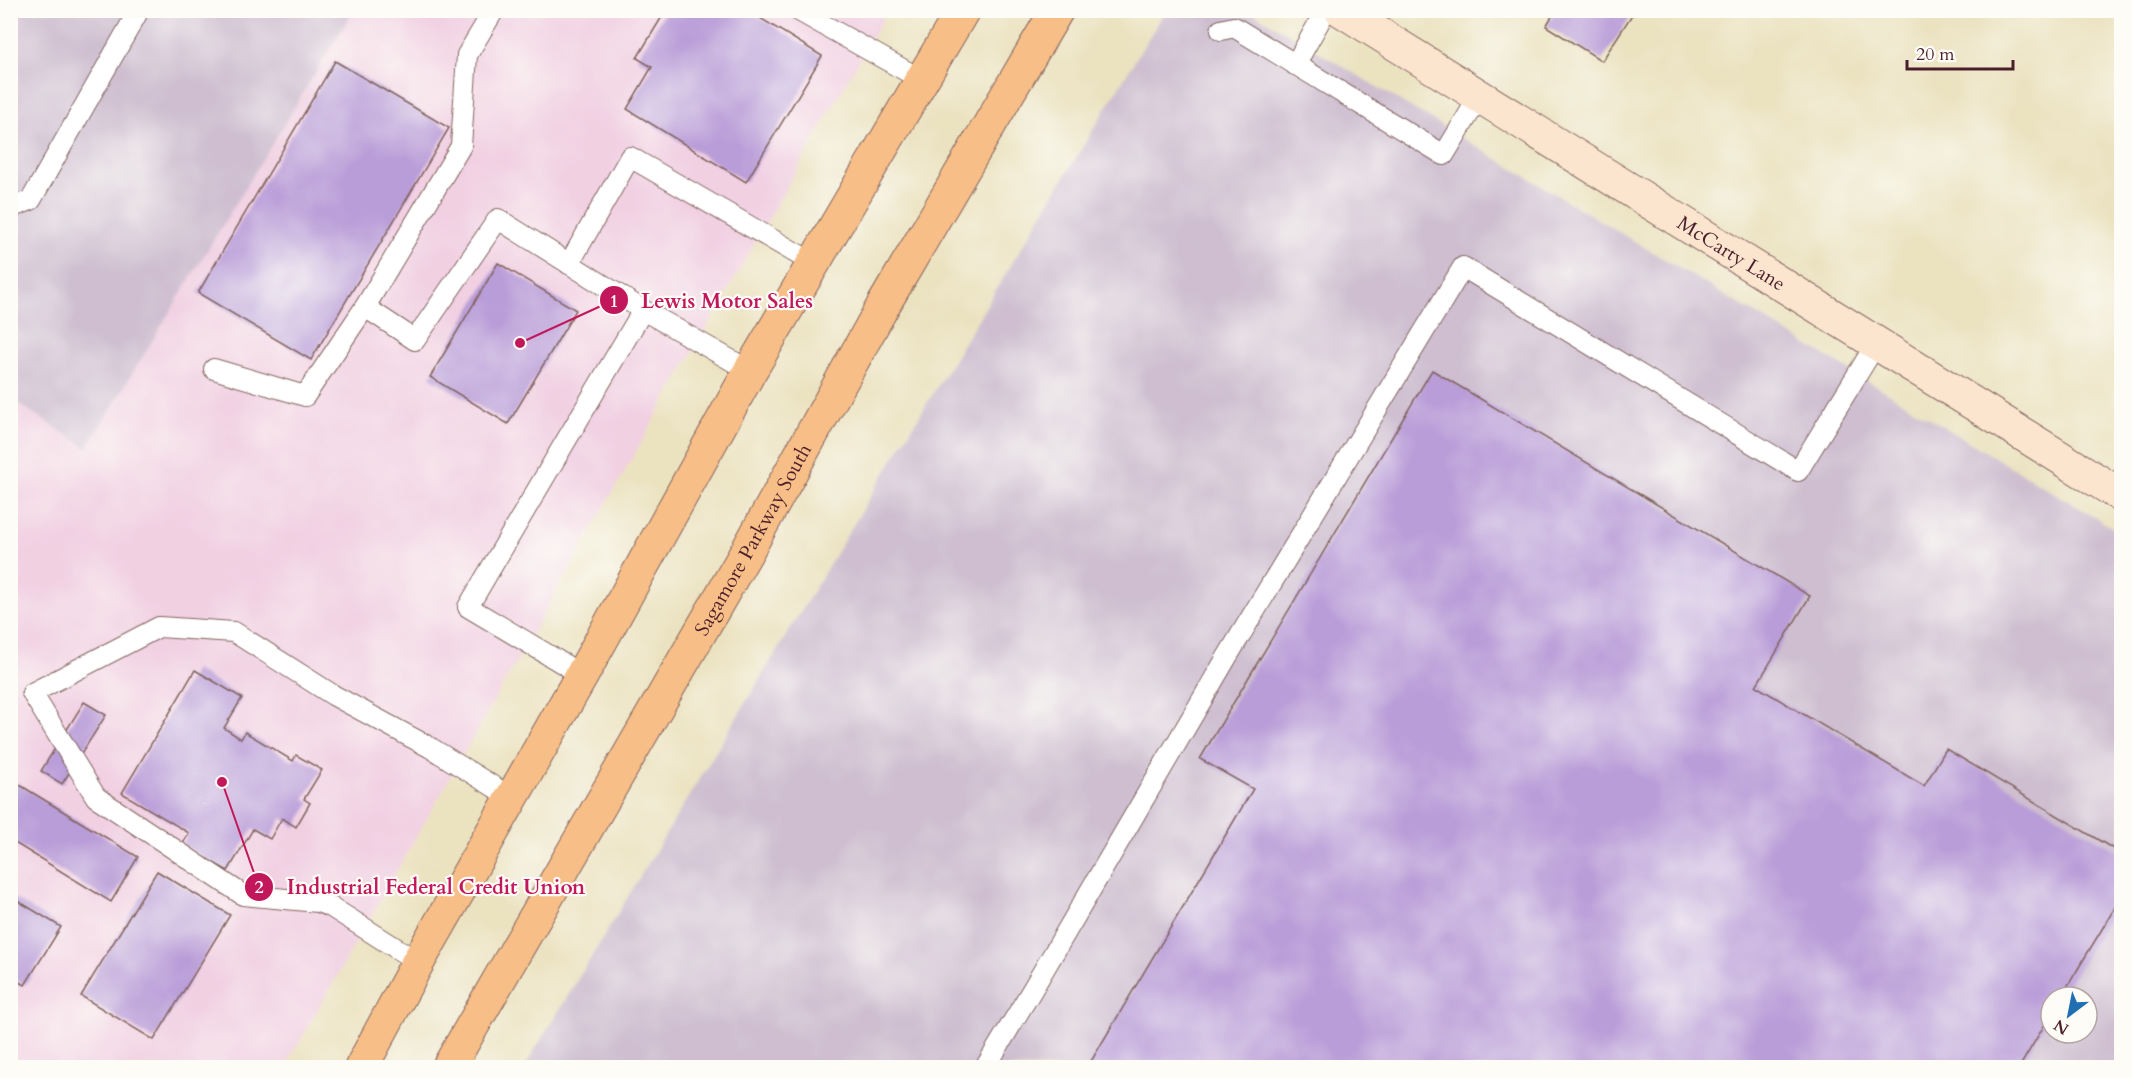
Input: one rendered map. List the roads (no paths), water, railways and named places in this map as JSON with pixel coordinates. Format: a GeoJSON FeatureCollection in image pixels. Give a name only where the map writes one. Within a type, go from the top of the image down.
{"type":"FeatureCollection","features":[{"type":"Feature","properties":{"kind":"main road"},"geometry":{"type":"LineString","coordinates":[[361,1068],[418,962],[582,675],[750,371],[963,10]]}},
{"type":"Feature","properties":{"kind":"main road","name":"Sagamore Parkway South"},"geometry":{"type":"LineString","coordinates":[[448,1068],[746,553],[884,304],[1057,10]]}},
{"type":"Feature","properties":{"kind":"main road","name":"McCarty Lane"},"geometry":{"type":"LineString","coordinates":[[1341,10],[2121,496]]}},
{"type":"Feature","properties":{"kind":"lane"},"geometry":{"type":"LineString","coordinates":[[10,208],[31,200],[140,10]]}},
{"type":"Feature","properties":{"kind":"lane"},"geometry":{"type":"LineString","coordinates":[[214,369],[305,396],[365,307],[461,146],[467,55],[494,10]]}},
{"type":"Feature","properties":{"kind":"lane"},"geometry":{"type":"LineString","coordinates":[[797,10],[921,80]]}},
{"type":"Feature","properties":{"kind":"lane"},"geometry":{"type":"LineString","coordinates":[[1295,65],[1326,10]]}},
{"type":"Feature","properties":{"kind":"lane"},"geometry":{"type":"LineString","coordinates":[[1221,30],[1234,27],[1444,155],[1479,97]]}},
{"type":"Feature","properties":{"kind":"lane"},"geometry":{"type":"LineString","coordinates":[[569,264],[630,157],[813,263]]}},
{"type":"Feature","properties":{"kind":"lane"},"geometry":{"type":"LineString","coordinates":[[365,307],[415,340],[498,219],[643,310],[750,371]]}},
{"type":"Feature","properties":{"kind":"lane"},"geometry":{"type":"LineString","coordinates":[[985,1068],[1227,657],[1463,267],[1798,471],[1876,344]]}},
{"type":"Feature","properties":{"kind":"lane"},"geometry":{"type":"LineString","coordinates":[[582,675],[468,607],[643,310]]}},
{"type":"Feature","properties":{"kind":"lane"},"geometry":{"type":"LineString","coordinates":[[418,962],[331,907],[318,902],[243,895],[96,797],[32,693],[159,627],[234,632],[333,695],[431,748],[512,798]]}},
{"type":"Feature","properties":{"kind":"place","name":"Lewis Motor Sales"},"geometry":{"type":"Point","coordinates":[520,343]}},
{"type":"Feature","properties":{"kind":"place","name":"Industrial Federal Credit Union"},"geometry":{"type":"Point","coordinates":[222,782]}}]}
